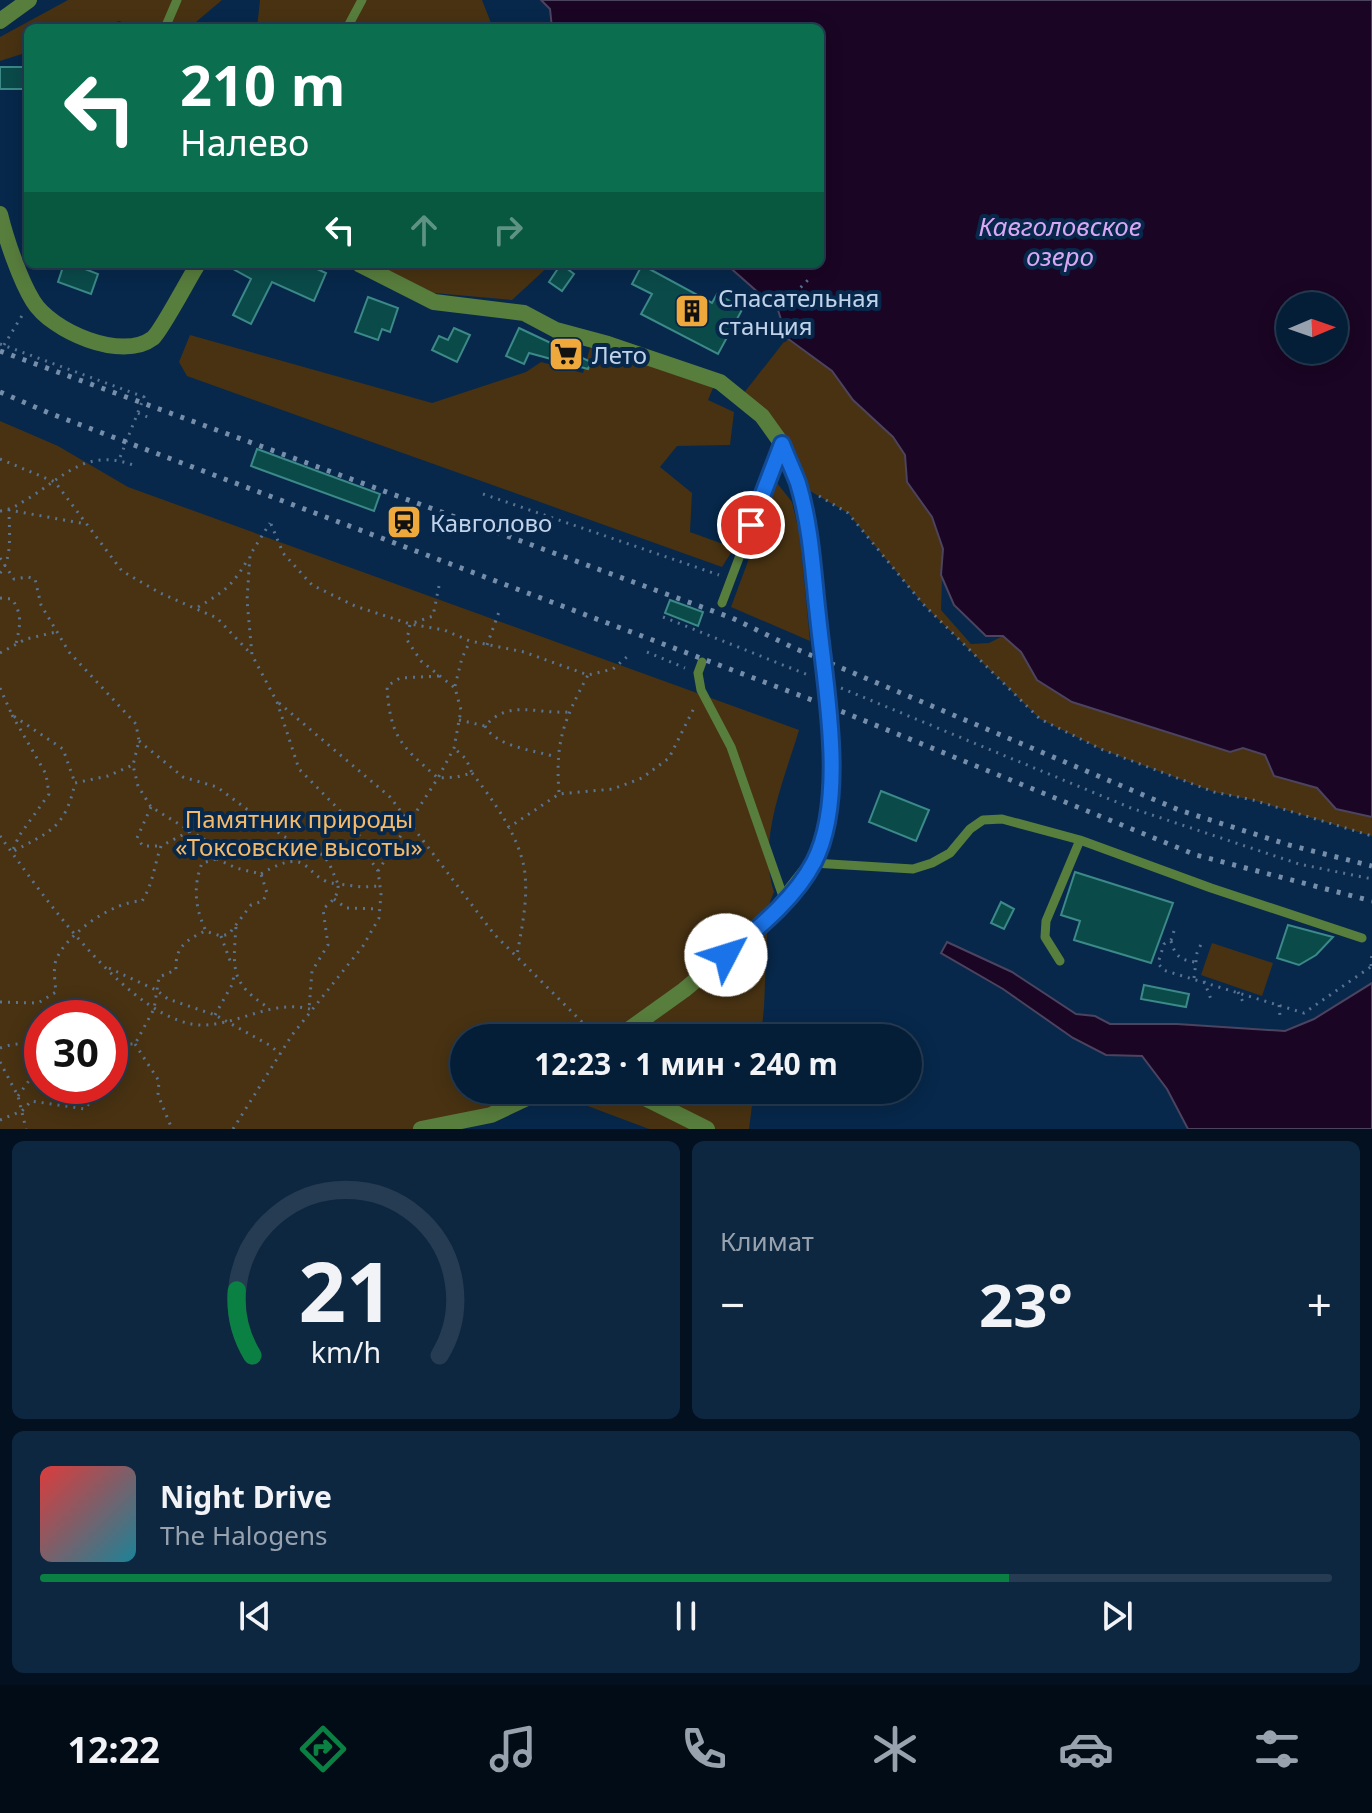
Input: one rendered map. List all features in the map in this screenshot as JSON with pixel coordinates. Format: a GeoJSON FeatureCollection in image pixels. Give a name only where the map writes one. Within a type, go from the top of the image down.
{"type":"FeatureCollection","features":[{"type":"Feature","properties":{"kind":"street"},"geometry":{"type":"LineString","coordinates":[[0,21],[29,0]]}},
{"type":"Feature","properties":{"kind":"street"},"geometry":{"type":"LineString","coordinates":[[0,214],[4,232],[33,303],[62,328],[102,344],[132,347],[154,337],[196,268]]}},
{"type":"Feature","properties":{"kind":"street"},"geometry":{"type":"LineString","coordinates":[[367,268],[434,302],[524,313],[556,330],[720,382],[762,416],[782,444],[798,484],[808,533],[831,756],[829,809],[813,863],[769,919],[684,990],[637,1024]]}},
{"type":"Feature","properties":{"kind":"street"},"geometry":{"type":"LineString","coordinates":[[421,1129],[488,1122],[520,1104]]}},
{"type":"Feature","properties":{"kind":"street"},"geometry":{"type":"LineString","coordinates":[[657,1104],[707,1129]]}},
{"type":"Feature","properties":{"kind":"lane"},"geometry":{"type":"LineString","coordinates":[[167,24],[177,0]]}},
{"type":"Feature","properties":{"kind":"lane"},"geometry":{"type":"LineString","coordinates":[[349,24],[362,0]]}},
{"type":"Feature","properties":{"kind":"lane"},"geometry":{"type":"LineString","coordinates":[[722,603],[782,444]]}},
{"type":"Feature","properties":{"kind":"lane"},"geometry":{"type":"LineString","coordinates":[[702,662],[698,673],[701,690],[731,747],[785,902]]}},
{"type":"Feature","properties":{"kind":"lane"},"geometry":{"type":"LineString","coordinates":[[813,863],[913,869],[950,853],[970,829],[983,820],[1002,819],[1080,840],[1362,938]]}},
{"type":"Feature","properties":{"kind":"lane"},"geometry":{"type":"LineString","coordinates":[[1060,961],[1045,937],[1046,921],[1080,840]]}},
{"type":"Feature","properties":{"kind":"path"},"geometry":{"type":"LineString","coordinates":[[778,310],[811,277]]}},
{"type":"Feature","properties":{"kind":"path"},"geometry":{"type":"LineString","coordinates":[[33,303],[2,345],[144,397],[119,460]]}},
{"type":"Feature","properties":{"kind":"path"},"geometry":{"type":"LineString","coordinates":[[138,413],[150,418]]}},
{"type":"Feature","properties":{"kind":"path"},"geometry":{"type":"LineString","coordinates":[[0,459],[55,482],[122,571],[160,593],[198,607],[217,618],[252,655],[277,702],[299,769],[356,827],[365,852],[378,871],[379,918],[363,946],[280,1054],[233,1129]]}},
{"type":"Feature","properties":{"kind":"path"},"geometry":{"type":"LineString","coordinates":[[9,510],[80,464],[119,460],[133,465]]}},
{"type":"Feature","properties":{"kind":"path"},"geometry":{"type":"LineString","coordinates":[[798,484],[848,513],[923,604],[1040,719],[1103,750],[1214,792],[1253,800],[1372,836]]}},
{"type":"Feature","properties":{"kind":"path"},"geometry":{"type":"LineString","coordinates":[[483,494],[730,579]]}},
{"type":"Feature","properties":{"kind":"path"},"geometry":{"type":"LineString","coordinates":[[0,573],[5,567],[9,540],[9,510]]}},
{"type":"Feature","properties":{"kind":"path"},"geometry":{"type":"LineString","coordinates":[[0,511],[87,524]]}},
{"type":"Feature","properties":{"kind":"path"},"geometry":{"type":"LineString","coordinates":[[198,607],[235,581],[270,523],[283,553],[312,585],[355,606],[410,624],[444,630],[470,641],[524,652],[588,675],[613,669],[628,656]]}},
{"type":"Feature","properties":{"kind":"path"},"geometry":{"type":"LineString","coordinates":[[250,555],[247,600],[252,655]]}},
{"type":"Feature","properties":{"kind":"path"},"geometry":{"type":"LineString","coordinates":[[0,558],[14,579],[35,579],[41,605],[69,652],[136,724],[139,741],[133,765],[138,786],[151,807],[205,840],[217,859],[236,868],[261,874],[297,861],[307,864],[329,883],[380,886]]}},
{"type":"Feature","properties":{"kind":"path"},"geometry":{"type":"LineString","coordinates":[[410,624],[433,616],[439,586]]}},
{"type":"Feature","properties":{"kind":"path"},"geometry":{"type":"LineString","coordinates":[[0,598],[12,599],[17,607],[21,619],[16,644]]}},
{"type":"Feature","properties":{"kind":"path"},"geometry":{"type":"LineString","coordinates":[[487,645],[500,609]]}},
{"type":"Feature","properties":{"kind":"path"},"geometry":{"type":"LineString","coordinates":[[663,617],[1131,808],[1299,864],[1372,879]]}},
{"type":"Feature","properties":{"kind":"path"},"geometry":{"type":"LineString","coordinates":[[410,624],[407,640],[421,661],[455,688]]}},
{"type":"Feature","properties":{"kind":"path"},"geometry":{"type":"LineString","coordinates":[[0,653],[26,639],[56,632]]}},
{"type":"Feature","properties":{"kind":"path"},"geometry":{"type":"LineString","coordinates":[[378,871],[454,748],[461,710],[455,688],[462,658],[470,641]]}},
{"type":"Feature","properties":{"kind":"path"},"geometry":{"type":"LineString","coordinates":[[647,652],[698,673]]}},
{"type":"Feature","properties":{"kind":"path"},"geometry":{"type":"LineString","coordinates":[[559,794],[557,758],[568,712],[588,675]]}},
{"type":"Feature","properties":{"kind":"path"},"geometry":{"type":"LineString","coordinates":[[441,676],[400,678],[387,686],[388,713],[398,740],[438,778],[472,773]]}},
{"type":"Feature","properties":{"kind":"path"},"geometry":{"type":"LineString","coordinates":[[0,688],[46,774],[49,794],[19,836],[12,852]]}},
{"type":"Feature","properties":{"kind":"path"},"geometry":{"type":"LineString","coordinates":[[508,828],[559,794],[613,789],[642,778],[669,758],[689,722],[701,690]]}},
{"type":"Feature","properties":{"kind":"path"},"geometry":{"type":"LineString","coordinates":[[277,702],[390,797],[494,934],[584,1024]]}},
{"type":"Feature","properties":{"kind":"path"},"geometry":{"type":"LineString","coordinates":[[0,708],[7,706]]}},
{"type":"Feature","properties":{"kind":"path"},"geometry":{"type":"LineString","coordinates":[[485,726],[496,714],[509,709],[546,714],[568,712]]}},
{"type":"Feature","properties":{"kind":"path"},"geometry":{"type":"LineString","coordinates":[[12,715],[63,749],[75,783],[70,806],[54,829],[45,837],[12,852]]}},
{"type":"Feature","properties":{"kind":"path"},"geometry":{"type":"LineString","coordinates":[[459,720],[485,726]]}},
{"type":"Feature","properties":{"kind":"path"},"geometry":{"type":"LineString","coordinates":[[485,726],[488,733],[506,745],[530,748],[557,758]]}},
{"type":"Feature","properties":{"kind":"path"},"geometry":{"type":"LineString","coordinates":[[139,741],[183,777],[217,787],[283,836],[323,855],[329,863],[338,892],[323,909],[328,945],[312,971],[311,1010]]}},
{"type":"Feature","properties":{"kind":"path"},"geometry":{"type":"LineString","coordinates":[[454,748],[466,759],[508,828],[524,868],[524,914],[516,956]]}},
{"type":"Feature","properties":{"kind":"path"},"geometry":{"type":"LineString","coordinates":[[75,783],[108,776],[133,765]]}},
{"type":"Feature","properties":{"kind":"path"},"geometry":{"type":"LineString","coordinates":[[151,807],[137,838],[143,846],[161,846],[190,831]]}},
{"type":"Feature","properties":{"kind":"path"},"geometry":{"type":"LineString","coordinates":[[0,836],[105,967],[136,996],[179,1023],[204,1025],[225,1022],[285,1006],[311,1010]]}},
{"type":"Feature","properties":{"kind":"path"},"geometry":{"type":"LineString","coordinates":[[0,1002],[38,1003],[56,992],[56,960],[75,933],[126,901],[142,901],[153,885],[152,873],[161,846]]}},
{"type":"Feature","properties":{"kind":"path"},"geometry":{"type":"LineString","coordinates":[[205,931],[198,913],[196,881],[202,863],[217,859]]}},
{"type":"Feature","properties":{"kind":"path"},"geometry":{"type":"LineString","coordinates":[[135,1044],[154,1009],[159,977],[176,970],[175,959],[186,940],[205,931],[221,936],[229,934],[251,905],[266,897],[261,874]]}},
{"type":"Feature","properties":{"kind":"path"},"geometry":{"type":"LineString","coordinates":[[334,899],[346,908],[380,909]]}},
{"type":"Feature","properties":{"kind":"path"},"geometry":{"type":"LineString","coordinates":[[215,1015],[233,983],[236,927]]}},
{"type":"Feature","properties":{"kind":"path"},"geometry":{"type":"LineString","coordinates":[[1174,931],[1171,940],[1175,953],[1182,960],[1195,962]]}},
{"type":"Feature","properties":{"kind":"path"},"geometry":{"type":"LineString","coordinates":[[221,936],[248,994],[271,1009]]}},
{"type":"Feature","properties":{"kind":"path"},"geometry":{"type":"LineString","coordinates":[[1171,940],[1164,944],[1158,963],[1163,970],[1304,1013],[1372,966],[1372,953]]}},
{"type":"Feature","properties":{"kind":"path"},"geometry":{"type":"LineString","coordinates":[[1194,978],[1195,962],[1203,940]]}},
{"type":"Feature","properties":{"kind":"path"},"geometry":{"type":"LineString","coordinates":[[105,967],[177,1003],[215,1015],[280,1054]]}},
{"type":"Feature","properties":{"kind":"path"},"geometry":{"type":"LineString","coordinates":[[1204,981],[1212,1002]]}},
{"type":"Feature","properties":{"kind":"path"},"geometry":{"type":"LineString","coordinates":[[1238,992],[1245,1006]]}},
{"type":"Feature","properties":{"kind":"path"},"geometry":{"type":"LineString","coordinates":[[1279,1005],[1280,1016]]}},
{"type":"Feature","properties":{"kind":"path"},"geometry":{"type":"LineString","coordinates":[[0,1048],[24,1044]]}},
{"type":"Feature","properties":{"kind":"path"},"geometry":{"type":"LineString","coordinates":[[128,1044],[135,1044]]}},
{"type":"Feature","properties":{"kind":"path"},"geometry":{"type":"LineString","coordinates":[[135,1044],[159,1081],[158,1095],[172,1129]]}},
{"type":"Feature","properties":{"kind":"path"},"geometry":{"type":"LineString","coordinates":[[0,1062],[18,1096],[26,1129]]}},
{"type":"Feature","properties":{"kind":"path"},"geometry":{"type":"LineString","coordinates":[[18,1096],[24,1088]]}},
{"type":"Feature","properties":{"kind":"path"},"geometry":{"type":"LineString","coordinates":[[0,1120],[22,1111],[28,1104]]}},
{"type":"Feature","properties":{"kind":"path"},"geometry":{"type":"LineString","coordinates":[[51,1104],[85,1109],[89,1104]]}},
{"type":"Feature","properties":{"kind":"green space"},"geometry":{"type":"Polygon","coordinates":[[[68,0],[222,0],[195,24],[127,24],[119,21],[110,24],[24,24],[24,53],[0,61],[0,37],[68,0]]]}},
{"type":"Feature","properties":{"kind":"green space"},"geometry":{"type":"Polygon","coordinates":[[[260,0],[482,0],[491,24],[257,24],[260,0]]]}},
{"type":"Feature","properties":{"kind":"green space"},"geometry":{"type":"Polygon","coordinates":[[[384,268],[547,268],[512,300],[434,293],[384,268]]]}},
{"type":"Feature","properties":{"kind":"green space"},"geometry":{"type":"Polygon","coordinates":[[[190,335],[432,403],[526,372],[541,362],[583,373],[590,348],[650,360],[713,388],[708,400],[734,412],[730,445],[677,446],[660,467],[692,493],[690,532],[734,548],[722,567],[187,376],[179,362],[190,335]]]}},
{"type":"Feature","properties":{"kind":"green space"},"geometry":{"type":"Polygon","coordinates":[[[787,338],[832,371],[853,400],[893,437],[905,455],[907,482],[932,517],[943,549],[941,610],[971,644],[989,643],[1003,636],[1021,652],[1037,680],[1230,752],[1243,748],[1266,755],[1274,776],[1317,788],[1336,809],[1372,817],[1372,836],[1253,800],[1214,792],[1103,750],[1040,719],[923,604],[848,513],[798,484],[782,444],[740,398],[787,338]]]}},
{"type":"Feature","properties":{"kind":"green space","name":"Памятник природы «Токсовские высоты»"},"geometry":{"type":"Polygon","coordinates":[[[0,421],[58,446],[128,487],[799,730],[770,831],[770,872],[774,892],[768,907],[762,1024],[450,1024],[450,1104],[526,1104],[415,1129],[0,1129],[0,421]]]}},
{"type":"Feature","properties":{"kind":"green space"},"geometry":{"type":"Polygon","coordinates":[[[777,483],[792,502],[800,536],[810,641],[731,607],[777,483]]]}},
{"type":"Feature","properties":{"kind":"green space"},"geometry":{"type":"Polygon","coordinates":[[[1212,943],[1273,963],[1262,996],[1201,975],[1212,943]]]}},
{"type":"Feature","properties":{"kind":"green space","name":"Памятник природы «Токсовские высоты»"},"geometry":{"type":"Polygon","coordinates":[[[582,1104],[752,1104],[749,1129],[649,1129],[582,1104]]]}},
{"type":"Feature","properties":{"kind":"water","name":"Кавголовское озеро"},"geometry":{"type":"Polygon","coordinates":[[[541,0],[1372,0],[1372,817],[1336,809],[1317,788],[1274,776],[1265,755],[1243,748],[1230,752],[1072,702],[1037,680],[1021,652],[1003,636],[986,636],[954,605],[941,575],[943,549],[932,517],[907,482],[905,455],[893,437],[853,400],[832,371],[787,338],[778,310],[731,268],[824,268],[824,24],[552,24],[550,9],[541,0]]]}},
{"type":"Feature","properties":{"kind":"water"},"geometry":{"type":"Polygon","coordinates":[[[947,942],[1012,972],[1076,1014],[1095,1016],[1110,1024],[1177,1024],[1285,1031],[1314,1019],[1372,983],[1372,1129],[1188,1129],[1167,1089],[1142,1056],[1106,1055],[1073,1038],[1003,989],[941,953],[947,942]]]}},
{"type":"Feature","properties":{"kind":"building"},"geometry":{"type":"Polygon","coordinates":[[[0,67],[24,67],[24,89],[0,89],[0,67]]]}},
{"type":"Feature","properties":{"kind":"building"},"geometry":{"type":"Polygon","coordinates":[[[63,268],[82,268],[98,274],[91,294],[58,282],[63,268]]]}},
{"type":"Feature","properties":{"kind":"building"},"geometry":{"type":"Polygon","coordinates":[[[231,268],[315,268],[326,273],[314,301],[272,282],[251,324],[233,315],[251,279],[231,268]]]}},
{"type":"Feature","properties":{"kind":"building"},"geometry":{"type":"Polygon","coordinates":[[[558,268],[566,268],[574,274],[562,291],[549,282],[558,268]]]}},
{"type":"Feature","properties":{"kind":"building","name":"Спасательная станция"},"geometry":{"type":"Polygon","coordinates":[[[640,268],[648,268],[712,303],[717,294],[743,308],[718,354],[641,314],[652,294],[632,284],[640,268]]]}},
{"type":"Feature","properties":{"kind":"building"},"geometry":{"type":"Polygon","coordinates":[[[368,297],[398,308],[390,332],[382,329],[378,340],[355,332],[368,297]]]}},
{"type":"Feature","properties":{"kind":"building"},"geometry":{"type":"Polygon","coordinates":[[[454,328],[470,335],[457,362],[432,350],[439,336],[448,340],[454,328]]]}},
{"type":"Feature","properties":{"kind":"building"},"geometry":{"type":"Polygon","coordinates":[[[519,328],[555,345],[556,342],[581,349],[578,356],[591,362],[588,369],[529,353],[524,364],[506,356],[519,328]]]}},
{"type":"Feature","properties":{"kind":"building"},"geometry":{"type":"Polygon","coordinates":[[[257,449],[380,494],[374,511],[251,466],[257,449]]]}},
{"type":"Feature","properties":{"kind":"building"},"geometry":{"type":"Polygon","coordinates":[[[670,600],[703,612],[698,626],[665,613],[670,600]]]}},
{"type":"Feature","properties":{"kind":"building"},"geometry":{"type":"Polygon","coordinates":[[[881,791],[929,810],[916,841],[869,822],[881,791]]]}},
{"type":"Feature","properties":{"kind":"building"},"geometry":{"type":"Polygon","coordinates":[[[1075,872],[1173,903],[1151,963],[1074,940],[1080,921],[1061,915],[1075,872]]]}},
{"type":"Feature","properties":{"kind":"building"},"geometry":{"type":"Polygon","coordinates":[[[1001,902],[1014,909],[1004,929],[991,923],[1001,902]]]}},
{"type":"Feature","properties":{"kind":"building"},"geometry":{"type":"Polygon","coordinates":[[[1288,925],[1333,937],[1316,955],[1299,965],[1277,958],[1288,925]]]}},
{"type":"Feature","properties":{"kind":"building"},"geometry":{"type":"Polygon","coordinates":[[[1144,985],[1189,994],[1186,1007],[1141,999],[1144,985]]]}},
{"type":"Feature","properties":{"kind":"railway"},"geometry":{"type":"LineString","coordinates":[[0,351],[732,618],[794,648],[1179,810],[1289,845],[1372,866]]}},
{"type":"Feature","properties":{"kind":"railway"},"geometry":{"type":"LineString","coordinates":[[0,392],[828,706],[1196,855],[1372,901]]}},
{"type":"Feature","properties":{"kind":"place","name":"Спасательная станция"},"geometry":{"type":"Point","coordinates":[692,311]}},
{"type":"Feature","properties":{"kind":"place","name":"Лето"},"geometry":{"type":"Point","coordinates":[566,354]}},
{"type":"Feature","properties":{"kind":"place","name":"Кавголово"},"geometry":{"type":"Point","coordinates":[404,522]}},
{"type":"Feature","properties":{"kind":"route"},"geometry":{"type":"LineString","coordinates":[[726,955],[769,919],[813,863],[829,809],[831,756],[828,706],[808,533],[798,484],[782,444],[751,525]]}}]}
